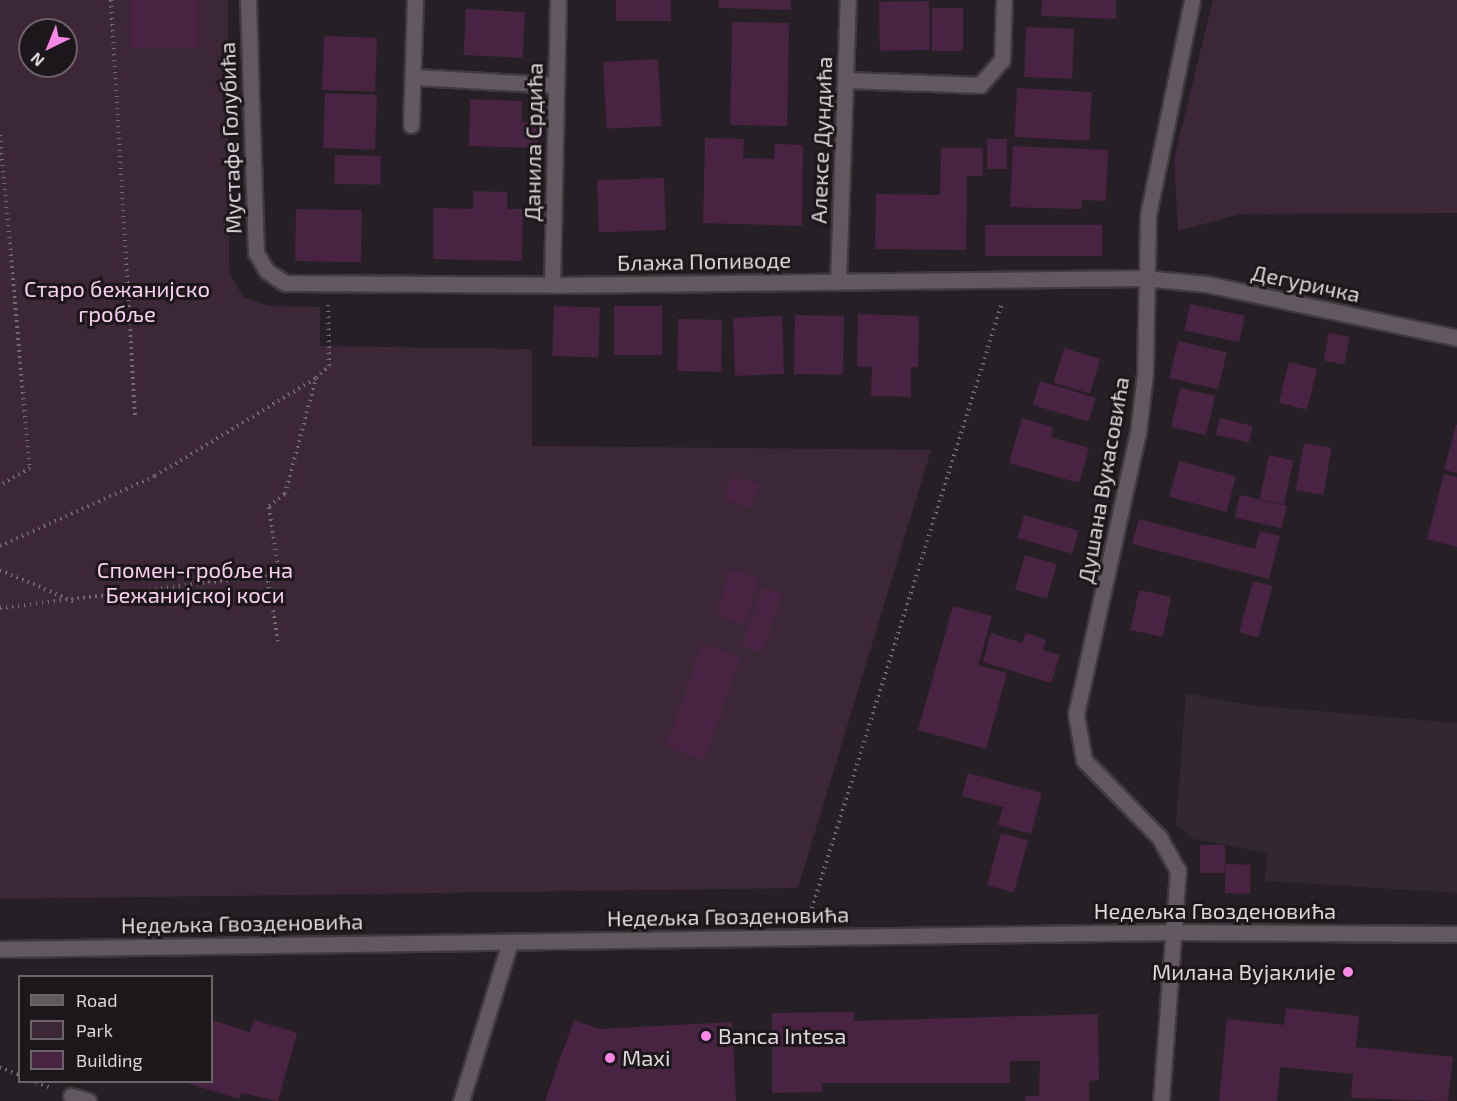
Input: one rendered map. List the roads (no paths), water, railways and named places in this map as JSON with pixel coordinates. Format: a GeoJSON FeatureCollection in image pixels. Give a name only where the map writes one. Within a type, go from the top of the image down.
{"type":"FeatureCollection","features":[{"type":"Feature","properties":{"kind":"street","name":"Мустафе Голубића"},"geometry":{"type":"LineString","coordinates":[[248,0],[256,253],[267,271]]}},
{"type":"Feature","properties":{"kind":"street"},"geometry":{"type":"LineString","coordinates":[[411,125],[415,0]]}},
{"type":"Feature","properties":{"kind":"street","name":"Данила Срдића"},"geometry":{"type":"LineString","coordinates":[[552,285],[558,0]]}},
{"type":"Feature","properties":{"kind":"street","name":"Алексе Дундића"},"geometry":{"type":"LineString","coordinates":[[838,282],[848,0]]}},
{"type":"Feature","properties":{"kind":"street"},"geometry":{"type":"LineString","coordinates":[[846,80],[980,85],[1002,60],[1004,0]]}},
{"type":"Feature","properties":{"kind":"street","name":"Душана Вукасовића"},"geometry":{"type":"LineString","coordinates":[[1174,932],[1179,877],[1173,859],[1160,838],[1092,771],[1076,732],[1078,701],[1126,505],[1138,434],[1145,374],[1144,278],[1156,159],[1192,0]]}},
{"type":"Feature","properties":{"kind":"street"},"geometry":{"type":"LineString","coordinates":[[414,77],[556,85]]}},
{"type":"Feature","properties":{"kind":"street","name":"Блажа Попиводе"},"geometry":{"type":"LineString","coordinates":[[267,271],[285,283],[552,285],[838,282],[1010,276],[1144,278]]}},
{"type":"Feature","properties":{"kind":"street","name":"Дегуричка"},"geometry":{"type":"LineString","coordinates":[[1144,278],[1206,284],[1457,338]]}},
{"type":"Feature","properties":{"kind":"street"},"geometry":{"type":"LineString","coordinates":[[1161,1101],[1174,932]]}},
{"type":"Feature","properties":{"kind":"street","name":"Недељка Гвозденовића"},"geometry":{"type":"LineString","coordinates":[[0,949],[1174,932],[1457,934]]}},
{"type":"Feature","properties":{"kind":"street"},"geometry":{"type":"LineString","coordinates":[[461,1101],[510,942]]}},
{"type":"Feature","properties":{"kind":"street"},"geometry":{"type":"LineString","coordinates":[[71,1096],[88,1101]]}},
{"type":"Feature","properties":{"kind":"place","name":"Милана Вујаклије"},"geometry":{"type":"Point","coordinates":[1348,972]}},
{"type":"Feature","properties":{"kind":"place","name":"Banca Intesa"},"geometry":{"type":"Point","coordinates":[706,1036]}},
{"type":"Feature","properties":{"kind":"place","name":"Maxi"},"geometry":{"type":"Point","coordinates":[610,1058]}},
{"type":"Feature","properties":{"kind":"park label","name":"Старо бежанијско гробље"},"geometry":{"type":"Point","coordinates":[117,300]}},
{"type":"Feature","properties":{"kind":"park label","name":"Спомен-гробље на Бежанијској коси"},"geometry":{"type":"Point","coordinates":[195,582]}}]}
